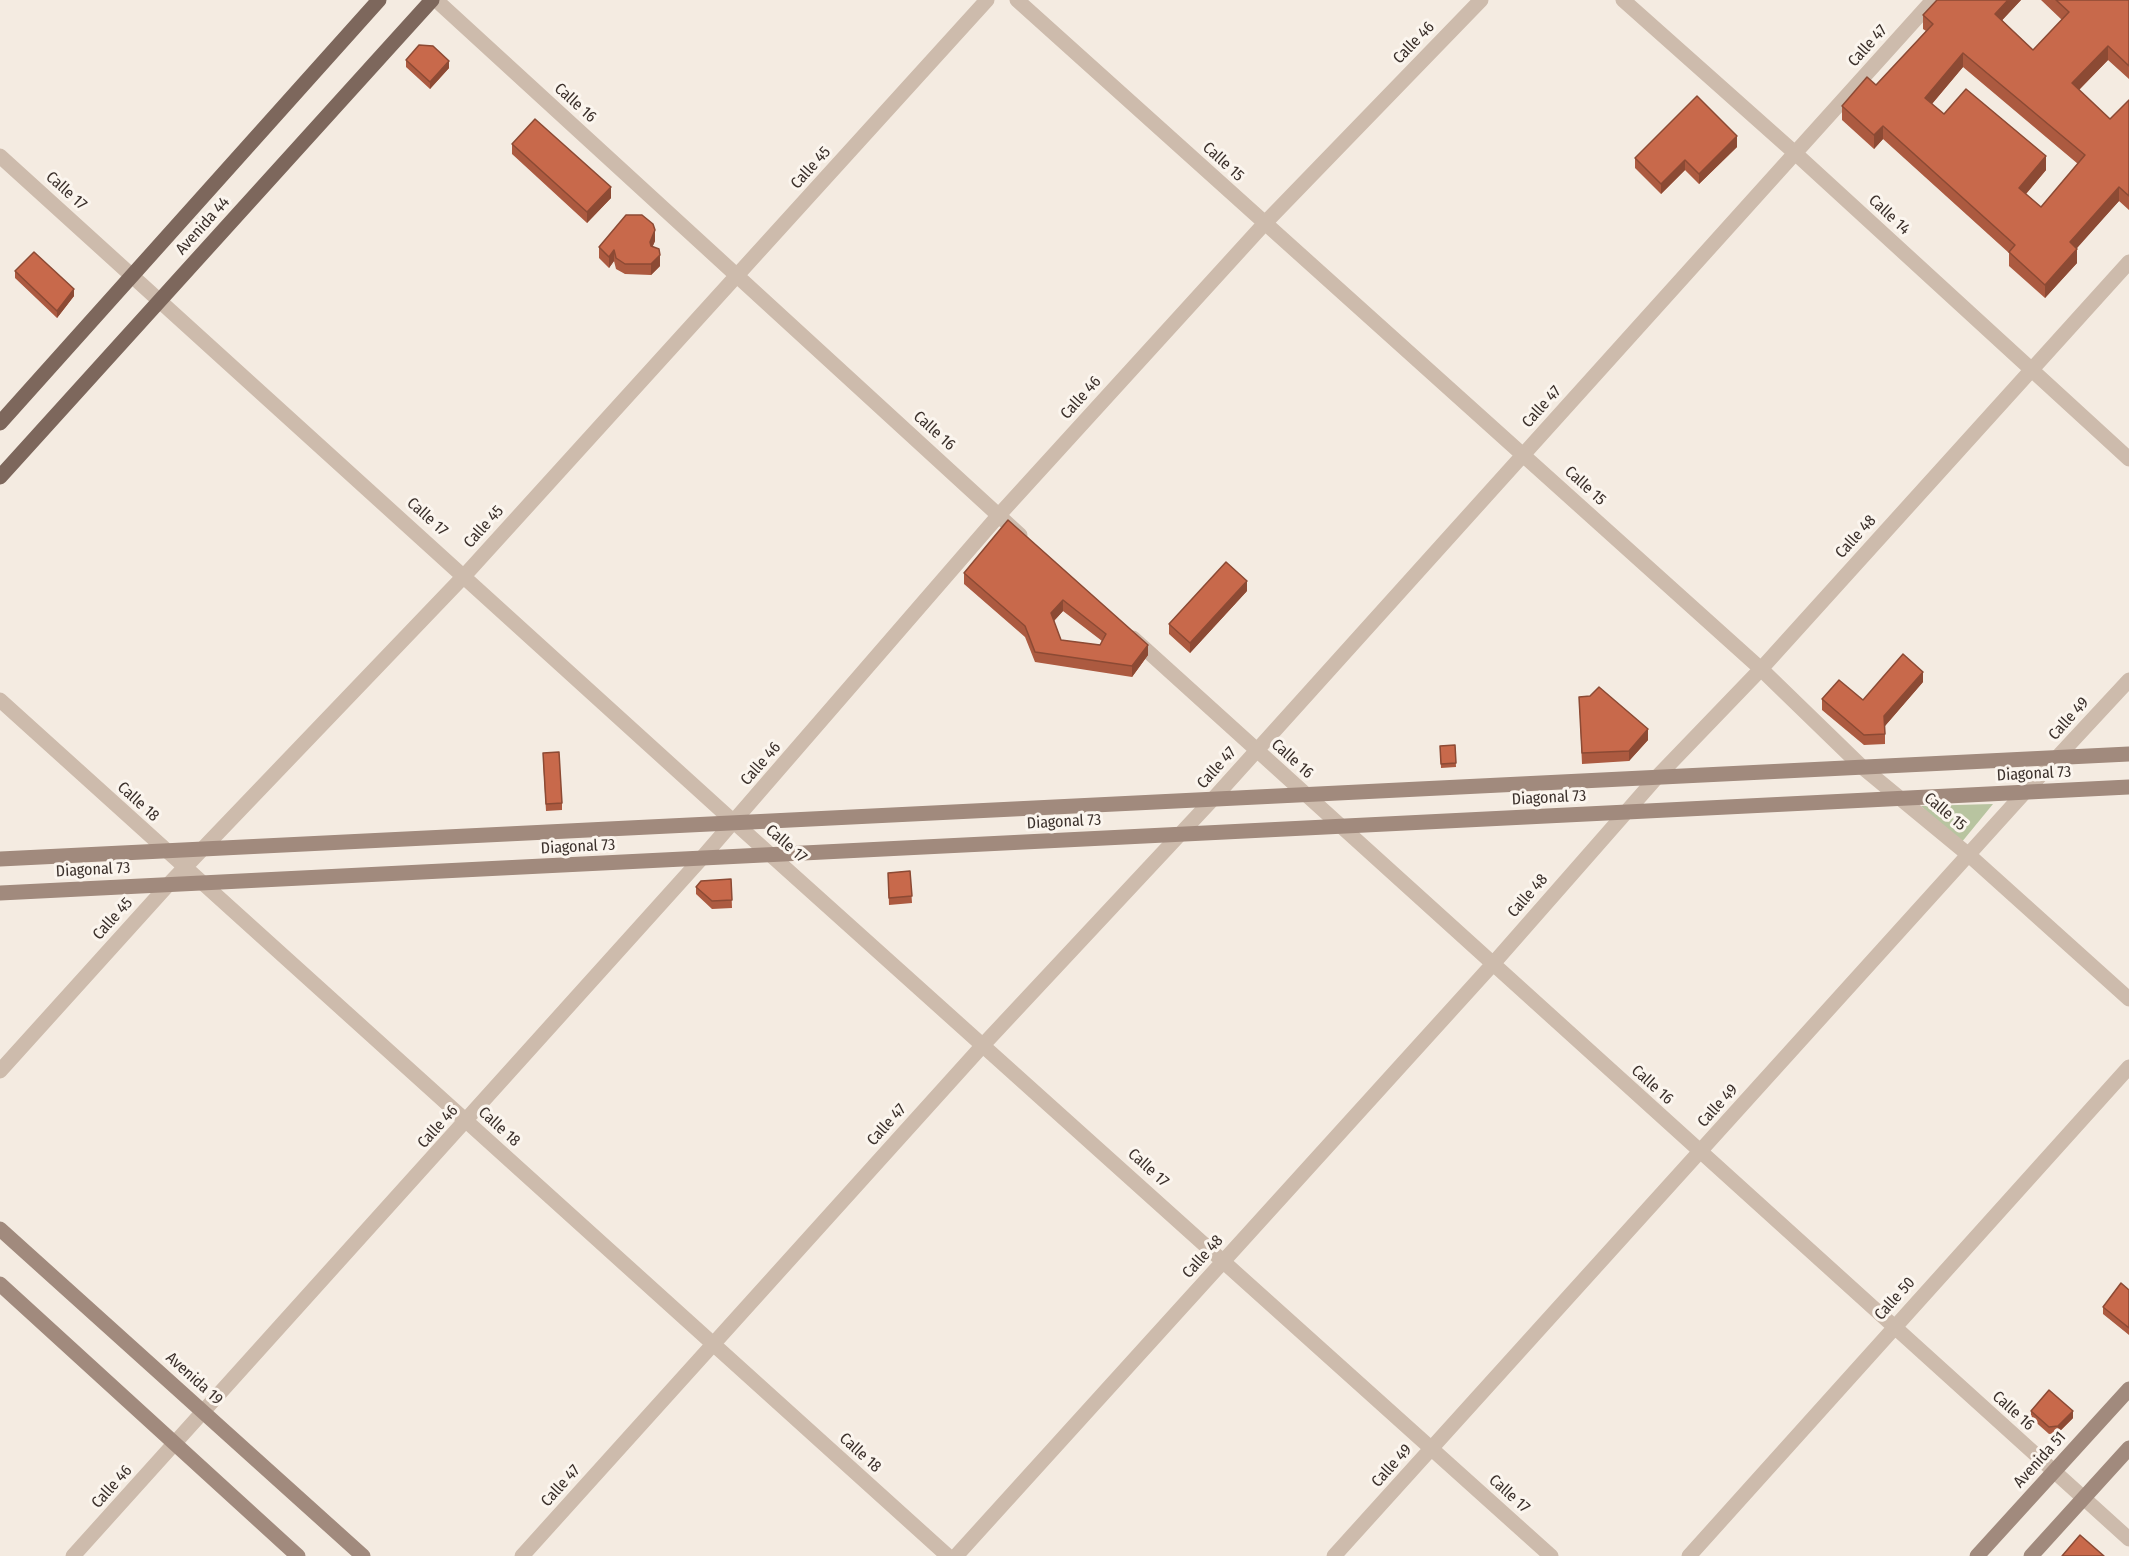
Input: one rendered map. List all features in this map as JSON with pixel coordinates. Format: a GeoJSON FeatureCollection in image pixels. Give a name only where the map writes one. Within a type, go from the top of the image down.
{"type":"FeatureCollection","features":[{"type":"Feature","properties":{"kind":"main road","name":"Avenida 44"},"geometry":{"type":"LineString","coordinates":[[0,423],[131,274],[379,0]]}},
{"type":"Feature","properties":{"kind":"main road","name":"Avenida 44"},"geometry":{"type":"LineString","coordinates":[[0,477],[434,0]]}},
{"type":"Feature","properties":{"kind":"main road","name":"Diagonal 73"},"geometry":{"type":"LineString","coordinates":[[0,860],[2129,754]]}},
{"type":"Feature","properties":{"kind":"main road","name":"Diagonal 73"},"geometry":{"type":"LineString","coordinates":[[0,893],[2129,787]]}},
{"type":"Feature","properties":{"kind":"main road","name":"Avenida 19"},"geometry":{"type":"LineString","coordinates":[[0,1229],[363,1556]]}},
{"type":"Feature","properties":{"kind":"main road"},"geometry":{"type":"LineString","coordinates":[[0,1284],[298,1556]]}},
{"type":"Feature","properties":{"kind":"main road","name":"Avenida 51"},"geometry":{"type":"LineString","coordinates":[[1977,1556],[2129,1389]]}},
{"type":"Feature","properties":{"kind":"main road"},"geometry":{"type":"LineString","coordinates":[[2031,1556],[2129,1448]]}},
{"type":"Feature","properties":{"kind":"street","name":"Calle 16"},"geometry":{"type":"LineString","coordinates":[[434,0],[1033,546]]}},
{"type":"Feature","properties":{"kind":"street","name":"Calle 45"},"geometry":{"type":"LineString","coordinates":[[0,1071],[168,885],[465,575],[987,0]]}},
{"type":"Feature","properties":{"kind":"street","name":"Calle 15"},"geometry":{"type":"LineString","coordinates":[[1017,0],[1761,669],[1862,767],[1970,856],[2129,999]]}},
{"type":"Feature","properties":{"kind":"street","name":"Calle 46"},"geometry":{"type":"LineString","coordinates":[[73,1556],[467,1122],[734,822],[999,515],[1265,223],[1481,0]]}},
{"type":"Feature","properties":{"kind":"street","name":"Calle 14"},"geometry":{"type":"LineString","coordinates":[[1623,0],[1796,153],[2129,459]]}},
{"type":"Feature","properties":{"kind":"street","name":"Calle 47"},"geometry":{"type":"LineString","coordinates":[[522,1556],[984,1044],[1213,799],[1933,0]]}},
{"type":"Feature","properties":{"kind":"street","name":"Calle 17"},"geometry":{"type":"LineString","coordinates":[[0,156],[465,575],[734,822],[984,1044],[1551,1556]]}},
{"type":"Feature","properties":{"kind":"street","name":"Calle 48"},"geometry":{"type":"LineString","coordinates":[[956,1556],[1492,965],[1657,777],[1761,669],[2129,262]]}},
{"type":"Feature","properties":{"kind":"street","name":"Calle 16"},"geometry":{"type":"LineString","coordinates":[[1119,625],[1492,965],[2129,1539]]}},
{"type":"Feature","properties":{"kind":"street","name":"Calle 49"},"geometry":{"type":"LineString","coordinates":[[1334,1556],[2129,680]]}},
{"type":"Feature","properties":{"kind":"street","name":"Calle 18"},"geometry":{"type":"LineString","coordinates":[[0,700],[948,1556]]}},
{"type":"Feature","properties":{"kind":"street","name":"Calle 50"},"geometry":{"type":"LineString","coordinates":[[1689,1556],[2129,1067]]}},
{"type":"Feature","properties":{"kind":"green space"},"geometry":{"type":"Polygon","coordinates":[[[1993,804],[1961,843],[1921,806],[1993,804]]]}},
{"type":"Feature","properties":{"kind":"building"},"geometry":{"type":"Polygon","coordinates":[[[1937,0],[2008,0],[1995,14],[2033,50],[2069,12],[2056,0],[2129,0],[2129,66],[2108,46],[2072,83],[2110,119],[2129,100],[2129,196],[2119,187],[2070,242],[2077,249],[2045,285],[2009,252],[2015,245],[1883,126],[1874,135],[1842,106],[1867,77],[1876,85],[1933,24],[1923,15],[1937,0]],[[1963,53],[1925,98],[1944,114],[1966,89],[2046,156],[2019,188],[2041,207],[2085,155],[1963,53]]]}},
{"type":"Feature","properties":{"kind":"building"},"geometry":{"type":"Polygon","coordinates":[[[419,45],[433,46],[449,61],[430,82],[406,60],[419,45]]]}},
{"type":"Feature","properties":{"kind":"building"},"geometry":{"type":"Polygon","coordinates":[[[1697,96],[1737,136],[1699,174],[1685,160],[1661,184],[1635,158],[1697,96]]]}},
{"type":"Feature","properties":{"kind":"building"},"geometry":{"type":"Polygon","coordinates":[[[535,119],[611,187],[587,212],[512,144],[535,119]]]}},
{"type":"Feature","properties":{"kind":"building"},"geometry":{"type":"Polygon","coordinates":[[[626,215],[642,215],[653,224],[655,230],[650,242],[651,246],[659,249],[660,255],[651,264],[625,264],[616,258],[614,250],[609,257],[599,247],[626,215]]]}},
{"type":"Feature","properties":{"kind":"building"},"geometry":{"type":"Polygon","coordinates":[[[34,252],[74,289],[57,311],[15,271],[34,252]]]}},
{"type":"Feature","properties":{"kind":"building"},"geometry":{"type":"Polygon","coordinates":[[[1008,520],[1148,645],[1132,666],[1035,652],[1025,626],[964,573],[1008,520]],[[1063,600],[1051,613],[1061,640],[1100,645],[1106,634],[1063,600]]]}},
{"type":"Feature","properties":{"kind":"building"},"geometry":{"type":"Polygon","coordinates":[[[1226,562],[1247,581],[1190,643],[1169,624],[1226,562]]]}},
{"type":"Feature","properties":{"kind":"building"},"geometry":{"type":"Polygon","coordinates":[[[1903,654],[1923,672],[1884,716],[1885,734],[1864,735],[1822,699],[1839,680],[1863,700],[1903,654]]]}},
{"type":"Feature","properties":{"kind":"building"},"geometry":{"type":"Polygon","coordinates":[[[1599,687],[1648,729],[1629,751],[1582,753],[1579,697],[1590,696],[1599,687]]]}},
{"type":"Feature","properties":{"kind":"building"},"geometry":{"type":"Polygon","coordinates":[[[1455,745],[1456,763],[1441,764],[1440,746],[1455,745]]]}},
{"type":"Feature","properties":{"kind":"building"},"geometry":{"type":"Polygon","coordinates":[[[559,752],[562,803],[546,804],[543,753],[559,752]]]}},
{"type":"Feature","properties":{"kind":"building"},"geometry":{"type":"Polygon","coordinates":[[[910,871],[912,896],[889,898],[888,873],[910,871]]]}},
{"type":"Feature","properties":{"kind":"building"},"geometry":{"type":"Polygon","coordinates":[[[731,879],[732,900],[712,901],[696,887],[701,881],[731,879]]]}},
{"type":"Feature","properties":{"kind":"building"},"geometry":{"type":"Polygon","coordinates":[[[2121,1283],[2129,1290],[2129,1328],[2103,1307],[2121,1283]]]}},
{"type":"Feature","properties":{"kind":"building"},"geometry":{"type":"Polygon","coordinates":[[[2049,1390],[2073,1411],[2058,1426],[2049,1427],[2031,1411],[2049,1390]]]}},
{"type":"Feature","properties":{"kind":"building"},"geometry":{"type":"Polygon","coordinates":[[[2080,1535],[2104,1556],[2062,1556],[2080,1535]]]}}]}
